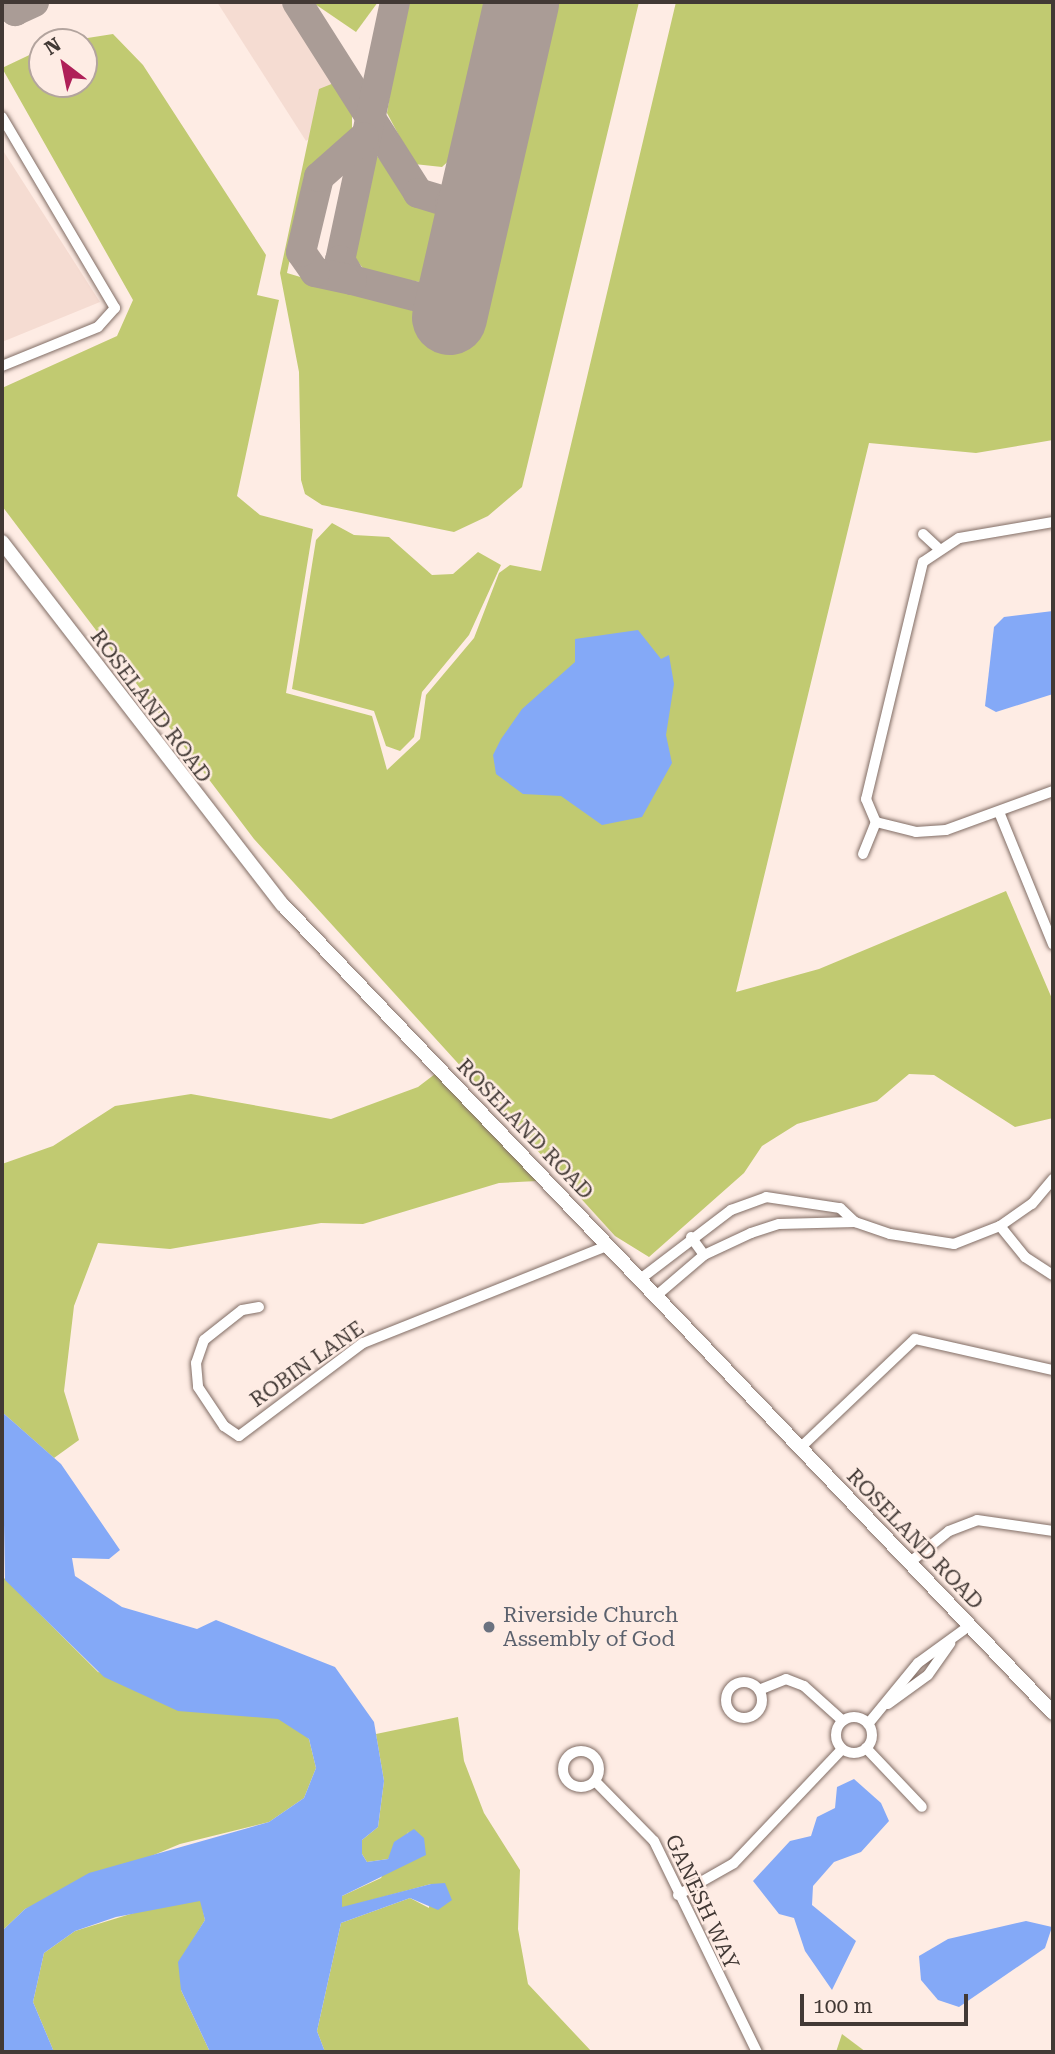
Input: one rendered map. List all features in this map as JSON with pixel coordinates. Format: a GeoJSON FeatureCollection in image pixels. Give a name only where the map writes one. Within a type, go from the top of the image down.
{"type":"FeatureCollection","features":[{"type":"Feature","properties":{"kind":"main road","name":"ROSELAND ROAD"},"geometry":{"type":"LineString","coordinates":[[2,542],[283,905],[1053,1713]]}},
{"type":"Feature","properties":{"kind":"street"},"geometry":{"type":"LineString","coordinates":[[2,117],[115,308],[98,327],[2,366]]}},
{"type":"Feature","properties":{"kind":"street"},"geometry":{"type":"LineString","coordinates":[[863,854],[876,822],[866,799],[923,562],[937,547],[1053,522]]}},
{"type":"Feature","properties":{"kind":"street"},"geometry":{"type":"LineString","coordinates":[[923,534],[937,547]]}},
{"type":"Feature","properties":{"kind":"street"},"geometry":{"type":"LineString","coordinates":[[876,822],[916,832],[946,830],[1053,791]]}},
{"type":"Feature","properties":{"kind":"street"},"geometry":{"type":"LineString","coordinates":[[999,812],[1053,944]]}},
{"type":"Feature","properties":{"kind":"street"},"geometry":{"type":"LineString","coordinates":[[656,1297],[704,1255],[779,1224],[855,1223],[929,1244],[975,1240],[1000,1226],[1053,1178]]}},
{"type":"Feature","properties":{"kind":"street"},"geometry":{"type":"LineString","coordinates":[[639,1280],[691,1237],[731,1210],[766,1198],[840,1208],[855,1223]]}},
{"type":"Feature","properties":{"kind":"street"},"geometry":{"type":"LineString","coordinates":[[1000,1226],[1025,1257],[1053,1275]]}},
{"type":"Feature","properties":{"kind":"street"},"geometry":{"type":"LineString","coordinates":[[691,1237],[704,1255]]}},
{"type":"Feature","properties":{"kind":"street","name":"ROBIN LANE"},"geometry":{"type":"LineString","coordinates":[[259,1307],[242,1310],[204,1340],[196,1363],[205,1399],[239,1436],[363,1343],[607,1246]]}},
{"type":"Feature","properties":{"kind":"street"},"geometry":{"type":"LineString","coordinates":[[799,1449],[915,1339],[1053,1370]]}},
{"type":"Feature","properties":{"kind":"street"},"geometry":{"type":"LineString","coordinates":[[909,1563],[949,1531],[977,1520],[1053,1531]]}},
{"type":"Feature","properties":{"kind":"street"},"geometry":{"type":"LineString","coordinates":[[868,1724],[885,1706],[908,1673],[970,1626]]}},
{"type":"Feature","properties":{"kind":"street"},"geometry":{"type":"LineString","coordinates":[[885,1706],[918,1684],[937,1664],[950,1643]]}},
{"type":"Feature","properties":{"kind":"street"},"geometry":{"type":"LineString","coordinates":[[929,1656],[937,1664]]}},
{"type":"Feature","properties":{"kind":"street"},"geometry":{"type":"LineString","coordinates":[[908,1673],[918,1684]]}},
{"type":"Feature","properties":{"kind":"street"},"geometry":{"type":"LineString","coordinates":[[759,1690],[786,1679],[804,1686],[843,1721]]}},
{"type":"Feature","properties":{"kind":"street"},"geometry":{"type":"LineString","coordinates":[[842,1749],[836,1735],[843,1721],[853,1717],[868,1724],[872,1735],[866,1748]]}},
{"type":"Feature","properties":{"kind":"street"},"geometry":{"type":"LineString","coordinates":[[678,1895],[734,1863],[842,1749],[866,1748],[922,1807]]}},
{"type":"Feature","properties":{"kind":"street","name":"GANESH WAY"},"geometry":{"type":"LineString","coordinates":[[595,1781],[654,1841],[678,1895],[757,2052]]}},
{"type":"Feature","properties":{"kind":"shaded area"},"geometry":{"type":"Polygon","coordinates":[[[217,2],[283,2],[350,111],[306,141],[217,2]]]}},
{"type":"Feature","properties":{"kind":"shaded area"},"geometry":{"type":"Polygon","coordinates":[[[2,149],[100,302],[2,342],[2,149]]]}},
{"type":"Feature","properties":{"kind":"green space"},"geometry":{"type":"Polygon","coordinates":[[[312,2],[378,2],[356,32],[312,2]]]}},
{"type":"Feature","properties":{"kind":"green space"},"geometry":{"type":"Polygon","coordinates":[[[404,2],[502,2],[469,142],[442,167],[414,164],[387,113],[404,2]]]}},
{"type":"Feature","properties":{"kind":"green space"},"geometry":{"type":"Polygon","coordinates":[[[540,2],[639,2],[522,487],[488,516],[454,532],[322,505],[305,494],[301,480],[299,372],[280,273],[319,89],[334,83],[352,115],[352,131],[309,167],[287,273],[464,326],[540,2]]]}},
{"type":"Feature","properties":{"kind":"green space"},"geometry":{"type":"Polygon","coordinates":[[[676,2],[1053,2],[1053,440],[976,453],[869,443],[736,992],[819,969],[1006,891],[1053,1001],[1053,1118],[1015,1127],[934,1075],[909,1074],[877,1101],[797,1124],[762,1146],[744,1173],[649,1257],[615,1236],[254,839],[2,506],[2,388],[117,336],[133,300],[2,68],[28,56],[28,98],[98,98],[98,36],[113,34],[143,65],[266,255],[257,295],[279,300],[237,496],[260,515],[313,529],[286,693],[372,716],[387,770],[420,739],[426,695],[474,638],[499,573],[510,565],[541,571],[676,2]]]}},
{"type":"Feature","properties":{"kind":"green space"},"geometry":{"type":"Polygon","coordinates":[[[373,151],[416,206],[452,215],[430,284],[366,272],[351,253],[373,151]]]}},
{"type":"Feature","properties":{"kind":"green space"},"geometry":{"type":"Polygon","coordinates":[[[332,523],[354,535],[389,537],[432,575],[453,574],[478,552],[501,565],[469,635],[422,692],[414,737],[400,751],[386,746],[374,711],[292,689],[316,540],[332,523]]]}},
{"type":"Feature","properties":{"kind":"green space"},"geometry":{"type":"Polygon","coordinates":[[[435,1074],[537,1181],[499,1183],[363,1224],[321,1223],[170,1249],[98,1243],[74,1306],[64,1391],[79,1440],[54,1458],[2,1412],[2,1164],[53,1146],[115,1106],[191,1094],[331,1119],[418,1087],[435,1074]]]}},
{"type":"Feature","properties":{"kind":"green space"},"geometry":{"type":"Polygon","coordinates":[[[2,1576],[98,1672],[286,1715],[309,1739],[316,1768],[304,1798],[269,1822],[180,1844],[25,1909],[2,1931],[2,1576]]]}},
{"type":"Feature","properties":{"kind":"green space"},"geometry":{"type":"Polygon","coordinates":[[[458,1717],[464,1761],[484,1813],[520,1870],[518,1929],[528,1984],[592,2052],[325,2052],[317,2031],[341,1923],[410,1898],[429,1908],[431,1884],[342,1908],[342,1896],[381,1878],[409,1831],[388,1859],[367,1862],[362,1854],[362,1840],[378,1827],[384,1781],[376,1734],[458,1717]]]}},
{"type":"Feature","properties":{"kind":"green space"},"geometry":{"type":"Polygon","coordinates":[[[173,1901],[201,1901],[205,1920],[194,1938],[181,1990],[210,2052],[54,2052],[33,2002],[44,1953],[75,1931],[173,1901]]]}},
{"type":"Feature","properties":{"kind":"green space"},"geometry":{"type":"Polygon","coordinates":[[[842,2034],[866,2052],[836,2052],[842,2034]]]}},
{"type":"Feature","properties":{"kind":"water"},"geometry":{"type":"Polygon","coordinates":[[[1053,611],[1053,694],[996,712],[985,706],[994,627],[1004,617],[1053,611]]]}},
{"type":"Feature","properties":{"kind":"water"},"geometry":{"type":"Polygon","coordinates":[[[638,630],[661,659],[669,655],[674,684],[666,735],[672,763],[642,817],[602,825],[561,796],[523,794],[496,774],[493,755],[501,739],[522,709],[575,662],[575,639],[638,630]]]}},
{"type":"Feature","properties":{"kind":"water"},"geometry":{"type":"Polygon","coordinates":[[[2,1412],[61,1464],[120,1550],[109,1559],[72,1558],[75,1576],[122,1607],[197,1629],[216,1620],[335,1667],[374,1722],[384,1781],[378,1827],[362,1840],[362,1854],[367,1862],[388,1859],[394,1842],[414,1829],[424,1838],[426,1855],[342,1896],[342,1907],[431,1884],[445,1883],[452,1900],[438,1910],[410,1898],[341,1923],[317,2031],[325,2052],[210,2052],[181,1990],[178,1962],[205,1920],[200,1901],[116,1917],[75,1931],[44,1953],[33,2002],[54,2052],[2,2052],[2,1931],[25,1909],[89,1873],[269,1822],[304,1798],[316,1768],[309,1739],[278,1719],[178,1711],[104,1677],[5,1580],[2,1412]]]}},
{"type":"Feature","properties":{"kind":"water"},"geometry":{"type":"Polygon","coordinates":[[[854,1779],[881,1803],[889,1821],[861,1852],[834,1862],[813,1886],[812,1905],[856,1941],[832,1990],[805,1951],[794,1918],[779,1914],[753,1881],[790,1841],[811,1836],[817,1817],[835,1808],[837,1787],[854,1779]]]}},
{"type":"Feature","properties":{"kind":"water"},"geometry":{"type":"Polygon","coordinates":[[[1026,1921],[1052,1927],[1045,1948],[959,2007],[938,2000],[921,1980],[919,1956],[948,1939],[1026,1921]]]}},
{"type":"Feature","properties":{"kind":"taxiway"},"geometry":{"type":"LineString","coordinates":[[6,2],[15,11],[34,2]]}},
{"type":"Feature","properties":{"kind":"taxiway"},"geometry":{"type":"LineString","coordinates":[[297,2],[418,193],[450,203],[479,185]]}},
{"type":"Feature","properties":{"kind":"taxiway"},"geometry":{"type":"LineString","coordinates":[[395,2],[340,260],[352,280],[433,301],[456,287]]}},
{"type":"Feature","properties":{"kind":"taxiway"},"geometry":{"type":"LineString","coordinates":[[352,280],[315,272],[301,252],[319,177],[364,137]]}},
{"type":"Feature","properties":{"kind":"runway"},"geometry":{"type":"LineString","coordinates":[[449,317],[521,2]]}},
{"type":"Feature","properties":{"kind":"place","name":"Riverside Church Assembly of God"},"geometry":{"type":"Point","coordinates":[489,1627]}}]}
